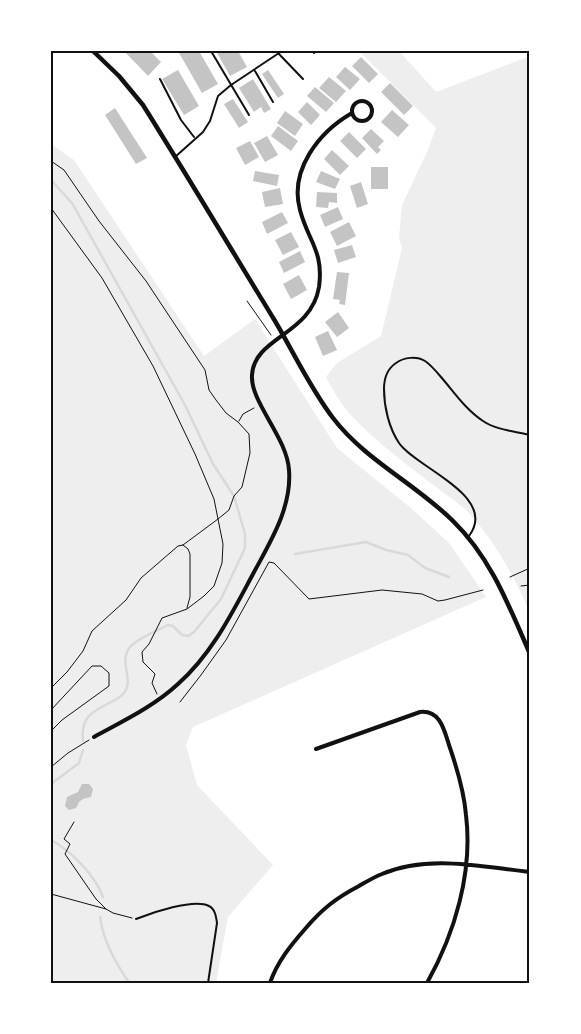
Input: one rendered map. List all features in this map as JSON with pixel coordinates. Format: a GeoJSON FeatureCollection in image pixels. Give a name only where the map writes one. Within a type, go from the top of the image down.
{"type":"FeatureCollection","features":[{"type":"Feature","properties":{"kind":"street"},"geometry":{"type":"LineString","coordinates":[[93,51],[144,105],[284,336],[320,400],[350,437],[447,515],[468,537],[488,563],[500,584],[530,654]]}},
{"type":"Feature","properties":{"kind":"street"},"geometry":{"type":"LineString","coordinates":[[94,737],[148,709],[179,684],[199,663],[219,636],[277,528],[284,511],[289,485],[287,455],[253,387],[251,376],[254,362],[260,354],[307,316],[314,305],[319,288],[319,258],[299,209],[297,190],[302,168],[313,148],[327,132],[352,113],[355,104],[360,100],[367,101],[372,106],[372,113],[366,120],[356,119],[352,113]]}},
{"type":"Feature","properties":{"kind":"street"},"geometry":{"type":"LineString","coordinates":[[316,749],[420,712],[425,711],[436,715],[439,719],[458,771],[464,801],[467,828],[466,866],[458,908],[448,940],[427,983]]}},
{"type":"Feature","properties":{"kind":"street"},"geometry":{"type":"LineString","coordinates":[[270,983],[274,972],[287,951],[309,924],[338,897],[383,873],[410,866],[449,864],[530,872]]}},
{"type":"Feature","properties":{"kind":"lane"},"geometry":{"type":"LineString","coordinates":[[211,51],[250,115]]}},
{"type":"Feature","properties":{"kind":"lane"},"geometry":{"type":"LineString","coordinates":[[175,157],[194,138],[203,132],[210,121],[218,96],[231,85],[255,71],[282,51]]}},
{"type":"Feature","properties":{"kind":"lane"},"geometry":{"type":"LineString","coordinates":[[279,54],[303,79]]}},
{"type":"Feature","properties":{"kind":"lane"},"geometry":{"type":"LineString","coordinates":[[255,71],[273,102]]}},
{"type":"Feature","properties":{"kind":"lane"},"geometry":{"type":"LineString","coordinates":[[160,80],[194,138]]}},
{"type":"Feature","properties":{"kind":"lane"},"geometry":{"type":"LineString","coordinates":[[468,537],[475,525],[475,519],[469,502],[463,493],[408,452],[400,444],[392,429],[384,400],[386,373],[400,360],[409,358],[424,360],[467,407],[485,423],[502,429],[530,434]]}},
{"type":"Feature","properties":{"kind":"lane"},"geometry":{"type":"LineString","coordinates":[[136,919],[191,904],[200,903],[208,905],[216,915],[217,922],[208,983]]}},
{"type":"Feature","properties":{"kind":"path"},"geometry":{"type":"LineString","coordinates":[[51,161],[64,170],[99,220],[146,281],[205,370],[209,390],[226,413],[249,434],[250,453],[242,487],[234,496],[229,510],[183,545],[178,546],[141,578],[126,600],[92,631],[83,650],[67,672],[51,688]]}},
{"type":"Feature","properties":{"kind":"path"},"geometry":{"type":"LineString","coordinates":[[51,208],[102,278],[153,366],[214,499],[222,544],[222,563],[214,586],[187,609],[162,618],[150,644],[142,652],[144,662],[155,674],[152,684],[160,700]]}},
{"type":"Feature","properties":{"kind":"path"},"geometry":{"type":"LineString","coordinates":[[247,301],[276,341]]}},
{"type":"Feature","properties":{"kind":"path"},"geometry":{"type":"LineString","coordinates":[[238,422],[243,414],[261,404]]}},
{"type":"Feature","properties":{"kind":"path"},"geometry":{"type":"LineString","coordinates":[[183,545],[190,554],[190,597],[187,609]]}},
{"type":"Feature","properties":{"kind":"path"},"geometry":{"type":"LineString","coordinates":[[180,702],[226,640],[269,562],[274,563],[309,599],[382,590],[422,594],[438,600],[445,600],[483,590]]}},
{"type":"Feature","properties":{"kind":"path"},"geometry":{"type":"LineString","coordinates":[[510,577],[530,568]]}},
{"type":"Feature","properties":{"kind":"path"},"geometry":{"type":"LineString","coordinates":[[521,586],[530,585]]}},
{"type":"Feature","properties":{"kind":"path"},"geometry":{"type":"LineString","coordinates":[[51,710],[92,666],[101,666],[109,673],[109,686],[62,720],[51,731]]}},
{"type":"Feature","properties":{"kind":"path"},"geometry":{"type":"LineString","coordinates":[[51,767],[68,753],[94,737]]}},
{"type":"Feature","properties":{"kind":"path"},"geometry":{"type":"LineString","coordinates":[[74,822],[64,839],[70,844],[65,854],[95,898],[106,909]]}},
{"type":"Feature","properties":{"kind":"path"},"geometry":{"type":"LineString","coordinates":[[51,894],[136,919]]}},
{"type":"Feature","properties":{"kind":"shaded area"},"geometry":{"type":"Polygon","coordinates":[[[359,51],[399,51],[436,92],[530,56],[530,613],[517,584],[502,558],[475,520],[464,508],[404,462],[361,425],[342,404],[326,377],[337,363],[381,336],[402,248],[399,238],[402,205],[436,128],[359,51]]]}},
{"type":"Feature","properties":{"kind":"shaded area"},"geometry":{"type":"Polygon","coordinates":[[[51,144],[74,160],[204,356],[255,319],[337,448],[412,509],[450,544],[486,597],[193,727],[186,745],[197,785],[273,865],[228,917],[216,983],[51,983],[51,144]]]}},
{"type":"Feature","properties":{"kind":"building"},"geometry":{"type":"Polygon","coordinates":[[[124,51],[150,51],[161,62],[148,76],[124,51]]]}},
{"type":"Feature","properties":{"kind":"building"},"geometry":{"type":"Polygon","coordinates":[[[178,51],[199,51],[218,84],[202,93],[178,51]]]}},
{"type":"Feature","properties":{"kind":"building"},"geometry":{"type":"Polygon","coordinates":[[[216,51],[238,51],[247,67],[230,76],[216,51]]]}},
{"type":"Feature","properties":{"kind":"building"},"geometry":{"type":"Polygon","coordinates":[[[361,57],[378,74],[369,83],[352,66],[361,57]]]}},
{"type":"Feature","properties":{"kind":"building"},"geometry":{"type":"Polygon","coordinates":[[[345,67],[360,79],[350,90],[336,77],[345,67]]]}},
{"type":"Feature","properties":{"kind":"building"},"geometry":{"type":"Polygon","coordinates":[[[178,70],[199,106],[184,115],[162,79],[178,70]]]}},
{"type":"Feature","properties":{"kind":"building"},"geometry":{"type":"Polygon","coordinates":[[[268,70],[284,94],[278,98],[262,74],[268,70]]]}},
{"type":"Feature","properties":{"kind":"building"},"geometry":{"type":"Polygon","coordinates":[[[329,77],[346,91],[336,102],[319,88],[329,77]]]}},
{"type":"Feature","properties":{"kind":"building"},"geometry":{"type":"Polygon","coordinates":[[[253,79],[271,109],[264,113],[261,107],[254,112],[239,88],[253,79]]]}},
{"type":"Feature","properties":{"kind":"building"},"geometry":{"type":"Polygon","coordinates":[[[390,83],[413,106],[404,115],[381,92],[390,83]]]}},
{"type":"Feature","properties":{"kind":"building"},"geometry":{"type":"Polygon","coordinates":[[[315,87],[334,103],[326,112],[307,96],[315,87]]]}},
{"type":"Feature","properties":{"kind":"building"},"geometry":{"type":"Polygon","coordinates":[[[233,99],[248,122],[239,128],[224,104],[233,99]]]}},
{"type":"Feature","properties":{"kind":"building"},"geometry":{"type":"Polygon","coordinates":[[[307,102],[320,115],[311,125],[298,112],[307,102]]]}},
{"type":"Feature","properties":{"kind":"building"},"geometry":{"type":"Polygon","coordinates":[[[115,108],[147,158],[136,164],[105,115],[115,108]]]}},
{"type":"Feature","properties":{"kind":"building"},"geometry":{"type":"Polygon","coordinates":[[[392,110],[409,125],[398,137],[381,122],[392,110]]]}},
{"type":"Feature","properties":{"kind":"building"},"geometry":{"type":"Polygon","coordinates":[[[285,111],[303,124],[295,136],[277,123],[285,111]]]}},
{"type":"Feature","properties":{"kind":"building"},"geometry":{"type":"Polygon","coordinates":[[[278,126],[298,141],[291,151],[271,136],[278,126]]]}},
{"type":"Feature","properties":{"kind":"building"},"geometry":{"type":"Polygon","coordinates":[[[371,129],[384,141],[378,147],[381,150],[377,154],[362,138],[371,129]]]}},
{"type":"Feature","properties":{"kind":"building"},"geometry":{"type":"Polygon","coordinates":[[[349,132],[366,149],[357,158],[340,141],[349,132]]]}},
{"type":"Feature","properties":{"kind":"building"},"geometry":{"type":"Polygon","coordinates":[[[267,136],[278,155],[265,162],[254,143],[267,136]]]}},
{"type":"Feature","properties":{"kind":"building"},"geometry":{"type":"Polygon","coordinates":[[[250,141],[259,157],[245,165],[236,148],[250,141]]]}},
{"type":"Feature","properties":{"kind":"building"},"geometry":{"type":"Polygon","coordinates":[[[332,150],[349,166],[340,175],[324,159],[332,150]]]}},
{"type":"Feature","properties":{"kind":"building"},"geometry":{"type":"Polygon","coordinates":[[[371,167],[388,167],[388,189],[371,189],[371,167]]]}},
{"type":"Feature","properties":{"kind":"building"},"geometry":{"type":"Polygon","coordinates":[[[255,171],[279,175],[277,186],[253,181],[255,171]]]}},
{"type":"Feature","properties":{"kind":"building"},"geometry":{"type":"Polygon","coordinates":[[[321,171],[340,179],[335,189],[316,182],[321,171]]]}},
{"type":"Feature","properties":{"kind":"building"},"geometry":{"type":"Polygon","coordinates":[[[361,182],[368,204],[357,208],[350,186],[361,182]]]}},
{"type":"Feature","properties":{"kind":"building"},"geometry":{"type":"Polygon","coordinates":[[[280,188],[283,204],[265,207],[262,192],[280,188]]]}},
{"type":"Feature","properties":{"kind":"building"},"geometry":{"type":"Polygon","coordinates":[[[317,192],[337,193],[337,203],[329,202],[328,208],[316,207],[317,192]]]}},
{"type":"Feature","properties":{"kind":"building"},"geometry":{"type":"Polygon","coordinates":[[[338,207],[343,219],[325,227],[320,215],[338,207]]]}},
{"type":"Feature","properties":{"kind":"building"},"geometry":{"type":"Polygon","coordinates":[[[282,212],[288,223],[267,234],[262,222],[282,212]]]}},
{"type":"Feature","properties":{"kind":"building"},"geometry":{"type":"Polygon","coordinates":[[[349,222],[356,236],[337,246],[330,232],[349,222]]]}},
{"type":"Feature","properties":{"kind":"building"},"geometry":{"type":"Polygon","coordinates":[[[291,232],[299,247],[283,255],[275,240],[291,232]]]}},
{"type":"Feature","properties":{"kind":"building"},"geometry":{"type":"Polygon","coordinates":[[[352,245],[356,257],[338,263],[334,250],[352,245]]]}},
{"type":"Feature","properties":{"kind":"building"},"geometry":{"type":"Polygon","coordinates":[[[300,251],[305,262],[284,273],[279,262],[300,251]]]}},
{"type":"Feature","properties":{"kind":"building"},"geometry":{"type":"Polygon","coordinates":[[[337,272],[349,273],[345,305],[339,304],[340,300],[333,299],[337,272]]]}},
{"type":"Feature","properties":{"kind":"building"},"geometry":{"type":"Polygon","coordinates":[[[299,275],[307,290],[291,299],[283,284],[299,275]]]}},
{"type":"Feature","properties":{"kind":"building"},"geometry":{"type":"Polygon","coordinates":[[[338,312],[349,328],[337,337],[325,322],[338,312]]]}},
{"type":"Feature","properties":{"kind":"building"},"geometry":{"type":"Polygon","coordinates":[[[328,331],[337,350],[323,356],[315,337],[328,331]]]}},
{"type":"Feature","properties":{"kind":"building"},"geometry":{"type":"Polygon","coordinates":[[[82,784],[89,784],[93,789],[91,797],[83,799],[76,808],[69,810],[65,806],[67,797],[78,792],[82,784]]]}},
{"type":"Feature","properties":{"kind":"waterway"},"geometry":{"type":"LineString","coordinates":[[51,180],[72,203],[185,405],[213,464],[234,496],[245,534],[245,548],[221,599],[194,632],[188,636],[182,635],[173,626],[168,625],[131,646],[126,658],[127,688],[121,696],[90,714],[84,725],[83,741]]}},
{"type":"Feature","properties":{"kind":"waterway"},"geometry":{"type":"LineString","coordinates":[[295,554],[366,542],[386,550],[408,555],[425,568],[449,577]]}},
{"type":"Feature","properties":{"kind":"waterway"},"geometry":{"type":"LineString","coordinates":[[51,784],[79,763],[83,750]]}},
{"type":"Feature","properties":{"kind":"waterway"},"geometry":{"type":"LineString","coordinates":[[51,840],[82,864],[94,880],[103,897]]}},
{"type":"Feature","properties":{"kind":"waterway"},"geometry":{"type":"LineString","coordinates":[[100,917],[107,943],[129,983]]}}]}
